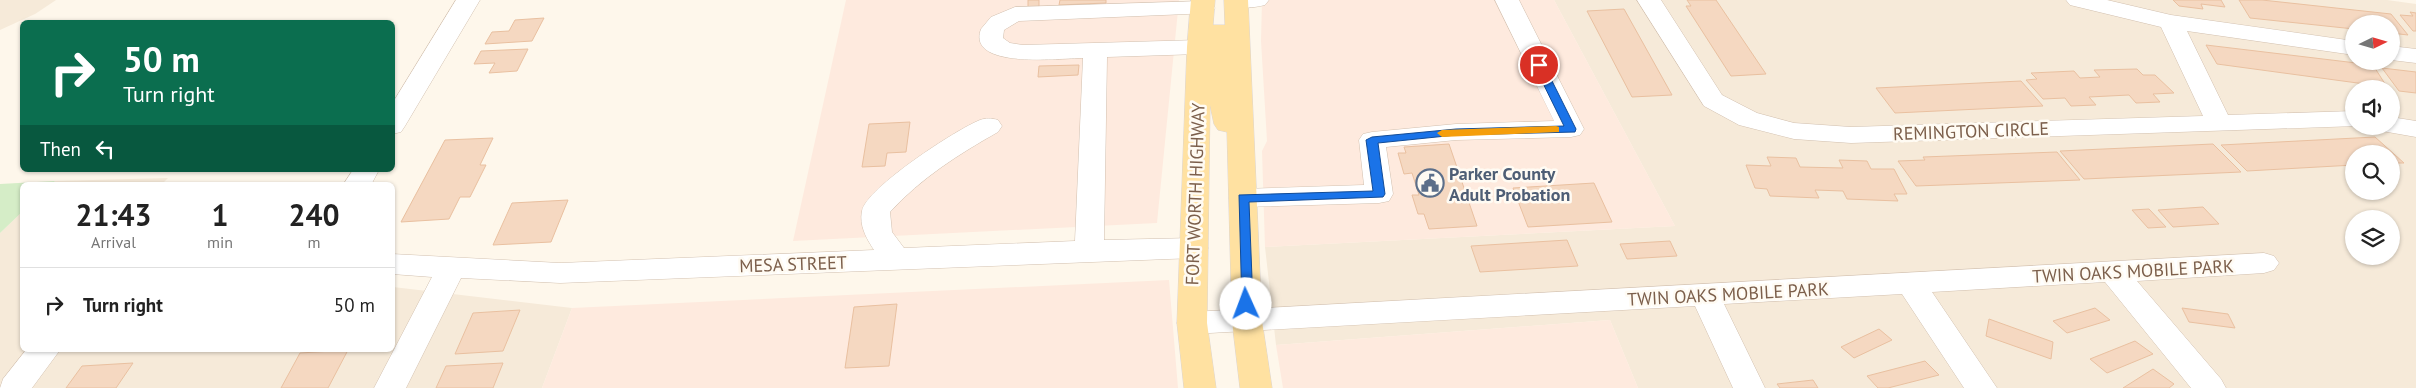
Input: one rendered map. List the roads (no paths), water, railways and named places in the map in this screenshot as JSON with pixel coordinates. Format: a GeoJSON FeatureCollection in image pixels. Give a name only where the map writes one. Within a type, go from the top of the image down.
{"type":"FeatureCollection","features":[{"type":"Feature","properties":{"kind":"main road"},"geometry":{"type":"LineString","coordinates":[[1240,0],[1241,137],[1247,321],[1256,388]]}},
{"type":"Feature","properties":{"kind":"main road"},"geometry":{"type":"LineString","coordinates":[[1203,9],[1221,33],[1218,81],[1228,125],[1241,137]]}},
{"type":"Feature","properties":{"kind":"main road","name":"FORT WORTH HIGHWAY"},"geometry":{"type":"LineString","coordinates":[[1200,388],[1192,323],[1200,47],[1203,9]]}},
{"type":"Feature","properties":{"kind":"street"},"geometry":{"type":"LineString","coordinates":[[395,121],[468,0]]}},
{"type":"Feature","properties":{"kind":"street"},"geometry":{"type":"LineString","coordinates":[[1243,198],[1379,194],[1372,140],[1456,132],[1571,129],[1507,0]]}},
{"type":"Feature","properties":{"kind":"street","name":"REMINGTON CIRCLE"},"geometry":{"type":"LineString","coordinates":[[1649,0],[1713,100],[1748,118],[1794,131],[1851,135],[2345,118]]}},
{"type":"Feature","properties":{"kind":"street"},"geometry":{"type":"LineString","coordinates":[[2078,0],[2171,22],[2345,47]]}},
{"type":"Feature","properties":{"kind":"street"},"geometry":{"type":"LineString","coordinates":[[1200,47],[1023,52],[1004,50],[993,44],[990,36],[993,27],[1001,19],[1015,14],[1203,9]]}},
{"type":"Feature","properties":{"kind":"street"},"geometry":{"type":"LineString","coordinates":[[2171,22],[2219,122]]}},
{"type":"Feature","properties":{"kind":"street"},"geometry":{"type":"LineString","coordinates":[[1089,251],[1095,50]]}},
{"type":"Feature","properties":{"kind":"street"},"geometry":{"type":"LineString","coordinates":[[2400,54],[2416,56]]}},
{"type":"Feature","properties":{"kind":"street"},"geometry":{"type":"LineString","coordinates":[[897,260],[878,234],[876,210],[889,194],[917,172],[957,143],[989,126]]}},
{"type":"Feature","properties":{"kind":"street"},"geometry":{"type":"LineString","coordinates":[[2400,126],[2416,129]]}},
{"type":"Feature","properties":{"kind":"street","name":"MESA STREET"},"geometry":{"type":"LineString","coordinates":[[395,264],[560,273],[1194,248]]}},
{"type":"Feature","properties":{"kind":"street","name":"TWIN OAKS MOBILE PARK"},"geometry":{"type":"LineString","coordinates":[[1192,323],[2114,273],[2264,263]]}},
{"type":"Feature","properties":{"kind":"street"},"geometry":{"type":"LineString","coordinates":[[390,388],[452,267]]}},
{"type":"Feature","properties":{"kind":"street"},"geometry":{"type":"LineString","coordinates":[[2114,273],[2210,388]]}},
{"type":"Feature","properties":{"kind":"street"},"geometry":{"type":"LineString","coordinates":[[1911,284],[1981,388]]}},
{"type":"Feature","properties":{"kind":"street"},"geometry":{"type":"LineString","coordinates":[[1705,295],[1749,388]]}},
{"type":"Feature","properties":{"kind":"street"},"geometry":{"type":"LineString","coordinates":[[14,388],[42,352]]}},
{"type":"Feature","properties":{"kind":"place","name":"Parker County Adult Probation"},"geometry":{"type":"Point","coordinates":[1430,183]}}]}
